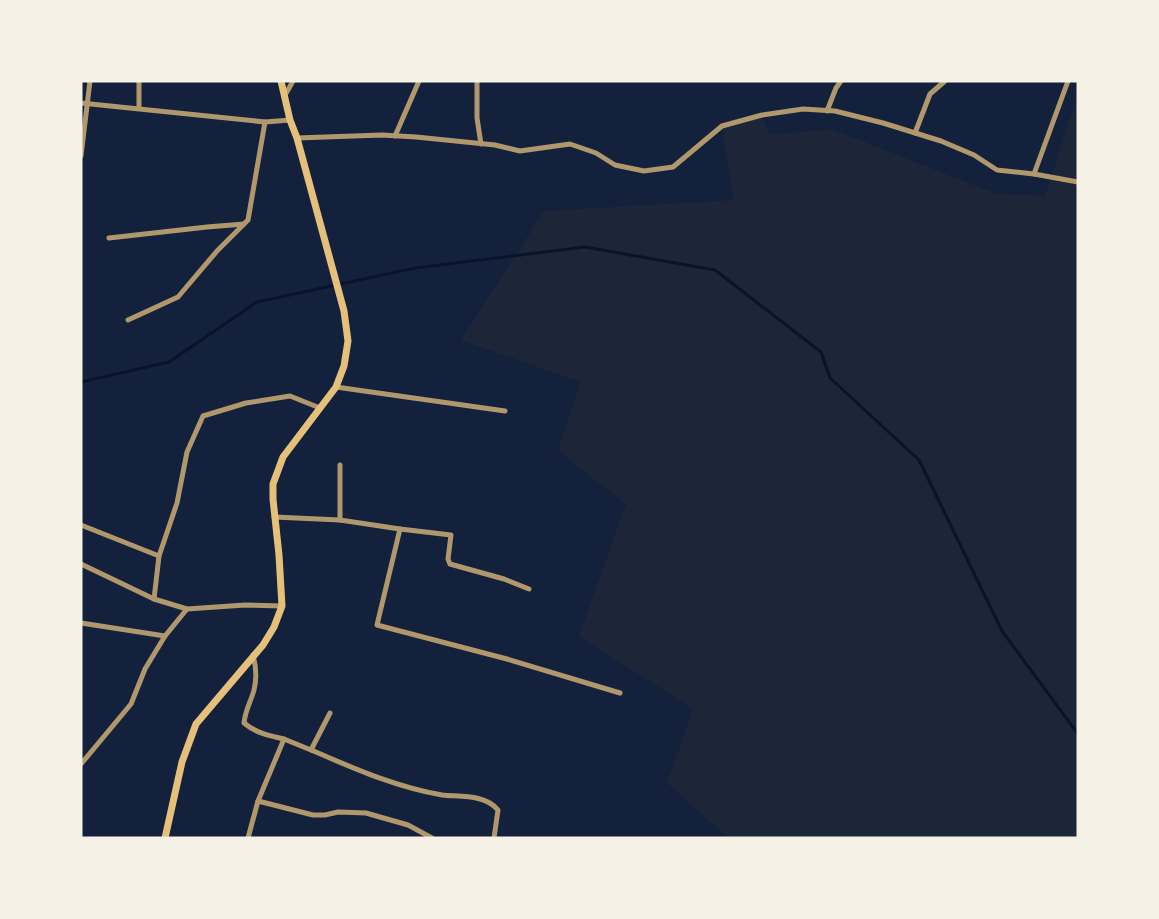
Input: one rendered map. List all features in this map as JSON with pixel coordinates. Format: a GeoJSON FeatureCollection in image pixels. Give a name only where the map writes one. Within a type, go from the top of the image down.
{"type":"FeatureCollection","features":[{"type":"Feature","properties":{"kind":"main road"},"geometry":{"type":"LineString","coordinates":[[165,838],[182,762],[196,724],[263,645],[274,627],[282,606],[273,483],[283,457],[336,387],[344,366],[348,341],[344,310],[297,138],[290,120],[282,81]]}},
{"type":"Feature","properties":{"kind":"street"},"geometry":{"type":"LineString","coordinates":[[81,156],[84,103],[90,81]]}},
{"type":"Feature","properties":{"kind":"street"},"geometry":{"type":"LineString","coordinates":[[139,81],[139,108]]}},
{"type":"Feature","properties":{"kind":"street"},"geometry":{"type":"LineString","coordinates":[[284,97],[293,81]]}},
{"type":"Feature","properties":{"kind":"street"},"geometry":{"type":"LineString","coordinates":[[395,136],[419,81]]}},
{"type":"Feature","properties":{"kind":"street"},"geometry":{"type":"LineString","coordinates":[[477,81],[477,118],[481,144]]}},
{"type":"Feature","properties":{"kind":"street"},"geometry":{"type":"LineString","coordinates":[[827,111],[841,81]]}},
{"type":"Feature","properties":{"kind":"street"},"geometry":{"type":"LineString","coordinates":[[915,133],[930,94],[945,81]]}},
{"type":"Feature","properties":{"kind":"street"},"geometry":{"type":"LineString","coordinates":[[1034,174],[1068,81]]}},
{"type":"Feature","properties":{"kind":"street"},"geometry":{"type":"LineString","coordinates":[[84,103],[265,122],[290,120]]}},
{"type":"Feature","properties":{"kind":"street"},"geometry":{"type":"LineString","coordinates":[[297,138],[395,136],[495,145],[520,151],[570,144],[596,153],[615,165],[644,171],[673,167],[722,126],[762,115],[803,109],[835,111],[941,141],[974,156],[997,170],[1078,182]]}},
{"type":"Feature","properties":{"kind":"street"},"geometry":{"type":"LineString","coordinates":[[128,320],[178,297],[217,251],[248,220],[265,122]]}},
{"type":"Feature","properties":{"kind":"street"},"geometry":{"type":"LineString","coordinates":[[109,238],[244,225]]}},
{"type":"Feature","properties":{"kind":"street"},"geometry":{"type":"LineString","coordinates":[[336,387],[505,411]]}},
{"type":"Feature","properties":{"kind":"street"},"geometry":{"type":"LineString","coordinates":[[154,599],[159,556],[177,504],[187,452],[203,416],[246,403],[290,396],[320,408]]}},
{"type":"Feature","properties":{"kind":"street"},"geometry":{"type":"LineString","coordinates":[[340,465],[340,520]]}},
{"type":"Feature","properties":{"kind":"street"},"geometry":{"type":"LineString","coordinates":[[274,517],[340,520],[451,535],[448,559],[450,564],[504,579],[529,589]]}},
{"type":"Feature","properties":{"kind":"street"},"geometry":{"type":"LineString","coordinates":[[81,525],[159,556]]}},
{"type":"Feature","properties":{"kind":"street"},"geometry":{"type":"LineString","coordinates":[[400,529],[377,625],[507,659],[620,693]]}},
{"type":"Feature","properties":{"kind":"street"},"geometry":{"type":"LineString","coordinates":[[81,564],[154,599],[187,609],[244,605],[282,606]]}},
{"type":"Feature","properties":{"kind":"street"},"geometry":{"type":"LineString","coordinates":[[82,763],[131,704],[145,669],[165,636],[187,609]]}},
{"type":"Feature","properties":{"kind":"street"},"geometry":{"type":"LineString","coordinates":[[81,623],[165,636]]}},
{"type":"Feature","properties":{"kind":"street"},"geometry":{"type":"LineString","coordinates":[[253,655],[256,668],[254,690],[244,723],[250,729],[284,739],[373,777],[443,795],[465,796],[487,802],[498,810],[494,838]]}},
{"type":"Feature","properties":{"kind":"street"},"geometry":{"type":"LineString","coordinates":[[311,750],[330,713]]}},
{"type":"Feature","properties":{"kind":"street"},"geometry":{"type":"LineString","coordinates":[[248,838],[258,801],[284,739]]}},
{"type":"Feature","properties":{"kind":"street"},"geometry":{"type":"LineString","coordinates":[[258,801],[313,815],[338,812],[366,813],[408,825],[432,838]]}},
{"type":"Feature","properties":{"kind":"shaded area"},"geometry":{"type":"Polygon","coordinates":[[[1078,94],[1078,838],[728,838],[667,783],[693,709],[579,636],[626,504],[558,451],[581,382],[461,340],[544,211],[734,200],[722,126],[762,115],[770,135],[832,129],[994,193],[1045,196],[1078,94]]]}},
{"type":"Feature","properties":{"kind":"waterway"},"geometry":{"type":"LineString","coordinates":[[81,382],[169,362],[257,302],[415,268],[585,247],[715,270],[821,352],[830,378],[919,460],[1002,631],[1078,734]]}}]}
